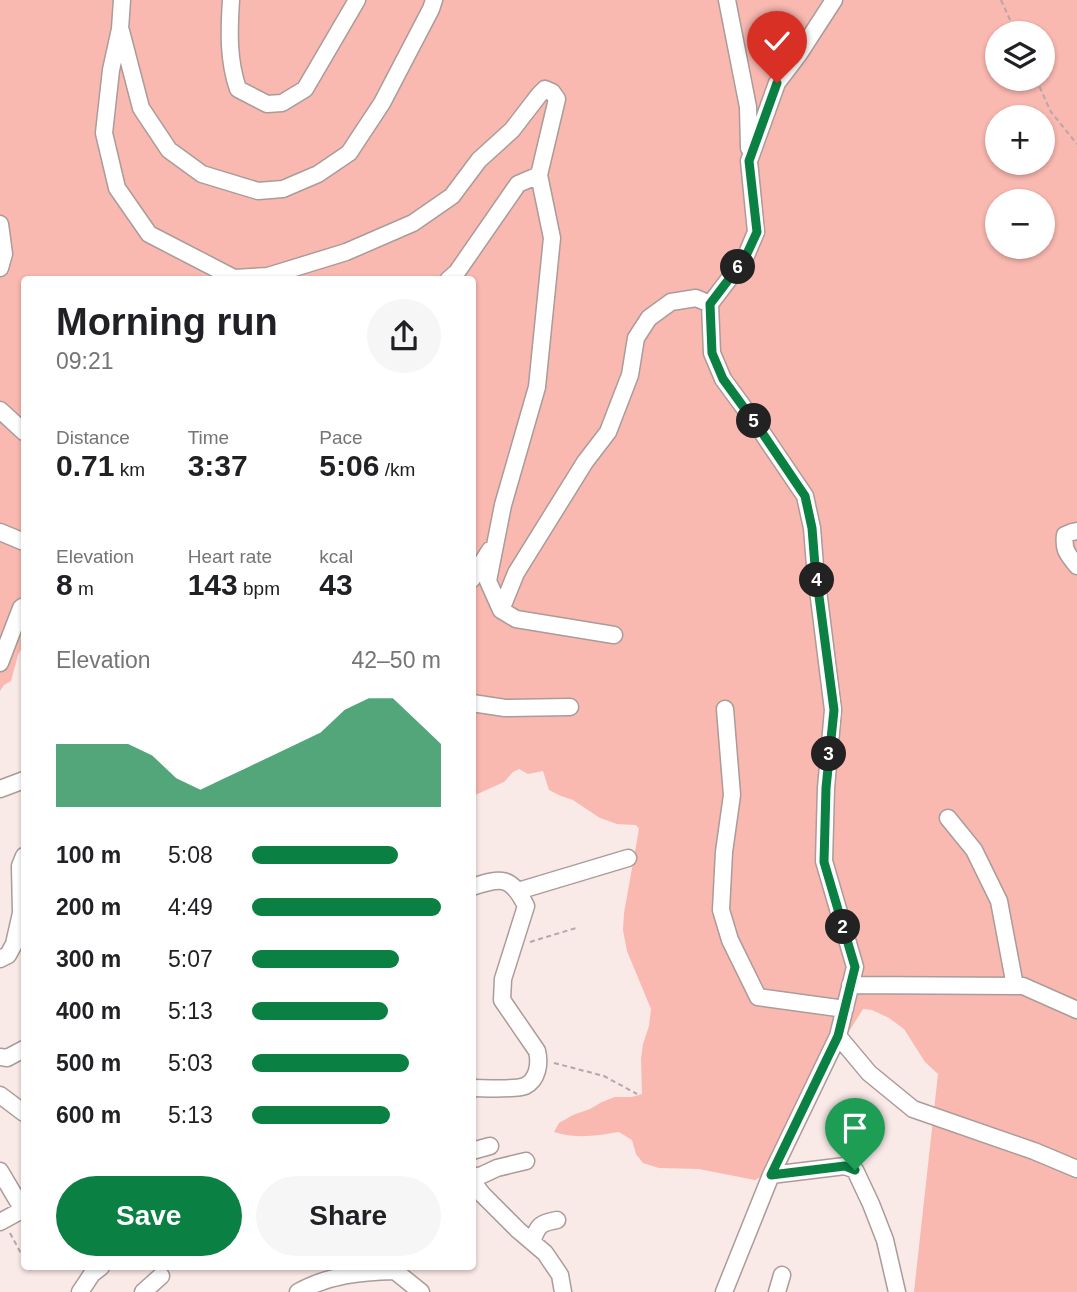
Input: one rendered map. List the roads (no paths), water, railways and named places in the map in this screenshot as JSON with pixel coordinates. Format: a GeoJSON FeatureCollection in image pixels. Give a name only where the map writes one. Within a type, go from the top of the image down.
{"type":"FeatureCollection","features":[{"type":"Feature","properties":{"kind":"street"},"geometry":{"type":"LineString","coordinates":[[122,0],[120,29],[110,70],[104,133],[117,188],[149,233],[228,276]]}},
{"type":"Feature","properties":{"kind":"street"},"geometry":{"type":"LineString","coordinates":[[231,0],[229,36],[233,74],[238,89],[267,104],[282,103],[305,89],[357,0]]}},
{"type":"Feature","properties":{"kind":"street"},"geometry":{"type":"LineString","coordinates":[[120,29],[141,108],[169,150],[202,174],[258,191],[283,189],[318,174],[349,153],[382,103],[434,0]]}},
{"type":"Feature","properties":{"kind":"street"},"geometry":{"type":"LineString","coordinates":[[724,1292],[771,1175],[838,1036],[855,967],[824,862],[826,788],[834,710],[812,528],[805,496],[723,379],[712,353],[710,304],[745,258],[757,232],[749,161],[748,107],[727,0]]}},
{"type":"Feature","properties":{"kind":"street"},"geometry":{"type":"LineString","coordinates":[[749,161],[777,83],[834,0]]}},
{"type":"Feature","properties":{"kind":"street"},"geometry":{"type":"LineString","coordinates":[[268,276],[346,251],[413,223],[452,196],[479,160],[512,130],[545,89],[552,92],[556,99],[539,175],[551,238],[537,387],[503,505],[488,581],[501,610],[516,619],[614,635]]}},
{"type":"Feature","properties":{"kind":"street"},"geometry":{"type":"LineString","coordinates":[[452,276],[518,184],[539,175]]}},
{"type":"Feature","properties":{"kind":"street"},"geometry":{"type":"LineString","coordinates":[[0,224],[4,254],[0,268]]}},
{"type":"Feature","properties":{"kind":"street"},"geometry":{"type":"LineString","coordinates":[[501,610],[516,573],[585,462],[608,432],[629,375],[636,338],[649,318],[671,302],[696,298],[710,304]]}},
{"type":"Feature","properties":{"kind":"street"},"geometry":{"type":"LineString","coordinates":[[0,410],[21,429]]}},
{"type":"Feature","properties":{"kind":"street"},"geometry":{"type":"LineString","coordinates":[[1077,531],[1065,535],[1064,545],[1077,566]]}},
{"type":"Feature","properties":{"kind":"street"},"geometry":{"type":"LineString","coordinates":[[0,532],[21,541]]}},
{"type":"Feature","properties":{"kind":"street"},"geometry":{"type":"LineString","coordinates":[[476,572],[496,539]]}},
{"type":"Feature","properties":{"kind":"street"},"geometry":{"type":"LineString","coordinates":[[0,663],[21,608]]}},
{"type":"Feature","properties":{"kind":"street"},"geometry":{"type":"LineString","coordinates":[[476,704],[505,708],[570,707]]}},
{"type":"Feature","properties":{"kind":"street"},"geometry":{"type":"LineString","coordinates":[[725,709],[732,795],[724,852],[721,910],[730,940],[758,997],[845,1009]]}},
{"type":"Feature","properties":{"kind":"street"},"geometry":{"type":"LineString","coordinates":[[0,789],[21,781]]}},
{"type":"Feature","properties":{"kind":"street"},"geometry":{"type":"LineString","coordinates":[[948,818],[974,850],[999,901],[1014,986]]}},
{"type":"Feature","properties":{"kind":"street"},"geometry":{"type":"LineString","coordinates":[[518,891],[628,858]]}},
{"type":"Feature","properties":{"kind":"street"},"geometry":{"type":"LineString","coordinates":[[0,959],[19,949],[21,864]]}},
{"type":"Feature","properties":{"kind":"street"},"geometry":{"type":"LineString","coordinates":[[476,886],[492,881],[507,881],[518,891],[526,906],[503,979],[502,1000],[537,1051],[539,1059],[535,1078],[523,1087],[476,1088]]}},
{"type":"Feature","properties":{"kind":"street"},"geometry":{"type":"LineString","coordinates":[[850,985],[1023,986],[1077,1010]]}},
{"type":"Feature","properties":{"kind":"street"},"geometry":{"type":"LineString","coordinates":[[838,1036],[869,1073],[914,1109],[1034,1151],[1077,1170]]}},
{"type":"Feature","properties":{"kind":"street"},"geometry":{"type":"LineString","coordinates":[[0,1057],[7,1058],[21,1051]]}},
{"type":"Feature","properties":{"kind":"street"},"geometry":{"type":"LineString","coordinates":[[0,1095],[21,1111]]}},
{"type":"Feature","properties":{"kind":"street"},"geometry":{"type":"LineString","coordinates":[[476,1150],[490,1146]]}},
{"type":"Feature","properties":{"kind":"street"},"geometry":{"type":"LineString","coordinates":[[476,1177],[497,1168],[526,1161]]}},
{"type":"Feature","properties":{"kind":"street"},"geometry":{"type":"LineString","coordinates":[[771,1175],[845,1166],[855,1170],[885,1240],[897,1292]]}},
{"type":"Feature","properties":{"kind":"street"},"geometry":{"type":"LineString","coordinates":[[0,1171],[21,1205]]}},
{"type":"Feature","properties":{"kind":"street"},"geometry":{"type":"LineString","coordinates":[[476,1185],[518,1230],[545,1253],[560,1275],[563,1292]]}},
{"type":"Feature","properties":{"kind":"street"},"geometry":{"type":"LineString","coordinates":[[2,1221],[21,1212]]}},
{"type":"Feature","properties":{"kind":"street"},"geometry":{"type":"LineString","coordinates":[[532,1242],[536,1229],[543,1222],[557,1220]]}},
{"type":"Feature","properties":{"kind":"street"},"geometry":{"type":"LineString","coordinates":[[80,1292],[98,1270]]}},
{"type":"Feature","properties":{"kind":"street"},"geometry":{"type":"LineString","coordinates":[[298,1292],[352,1273],[383,1270]]}},
{"type":"Feature","properties":{"kind":"street"},"geometry":{"type":"LineString","coordinates":[[394,1270],[421,1292]]}},
{"type":"Feature","properties":{"kind":"street"},"geometry":{"type":"LineString","coordinates":[[777,1292],[782,1275]]}},
{"type":"Feature","properties":{"kind":"street"},"geometry":{"type":"LineString","coordinates":[[143,1292],[161,1276]]}}]}
